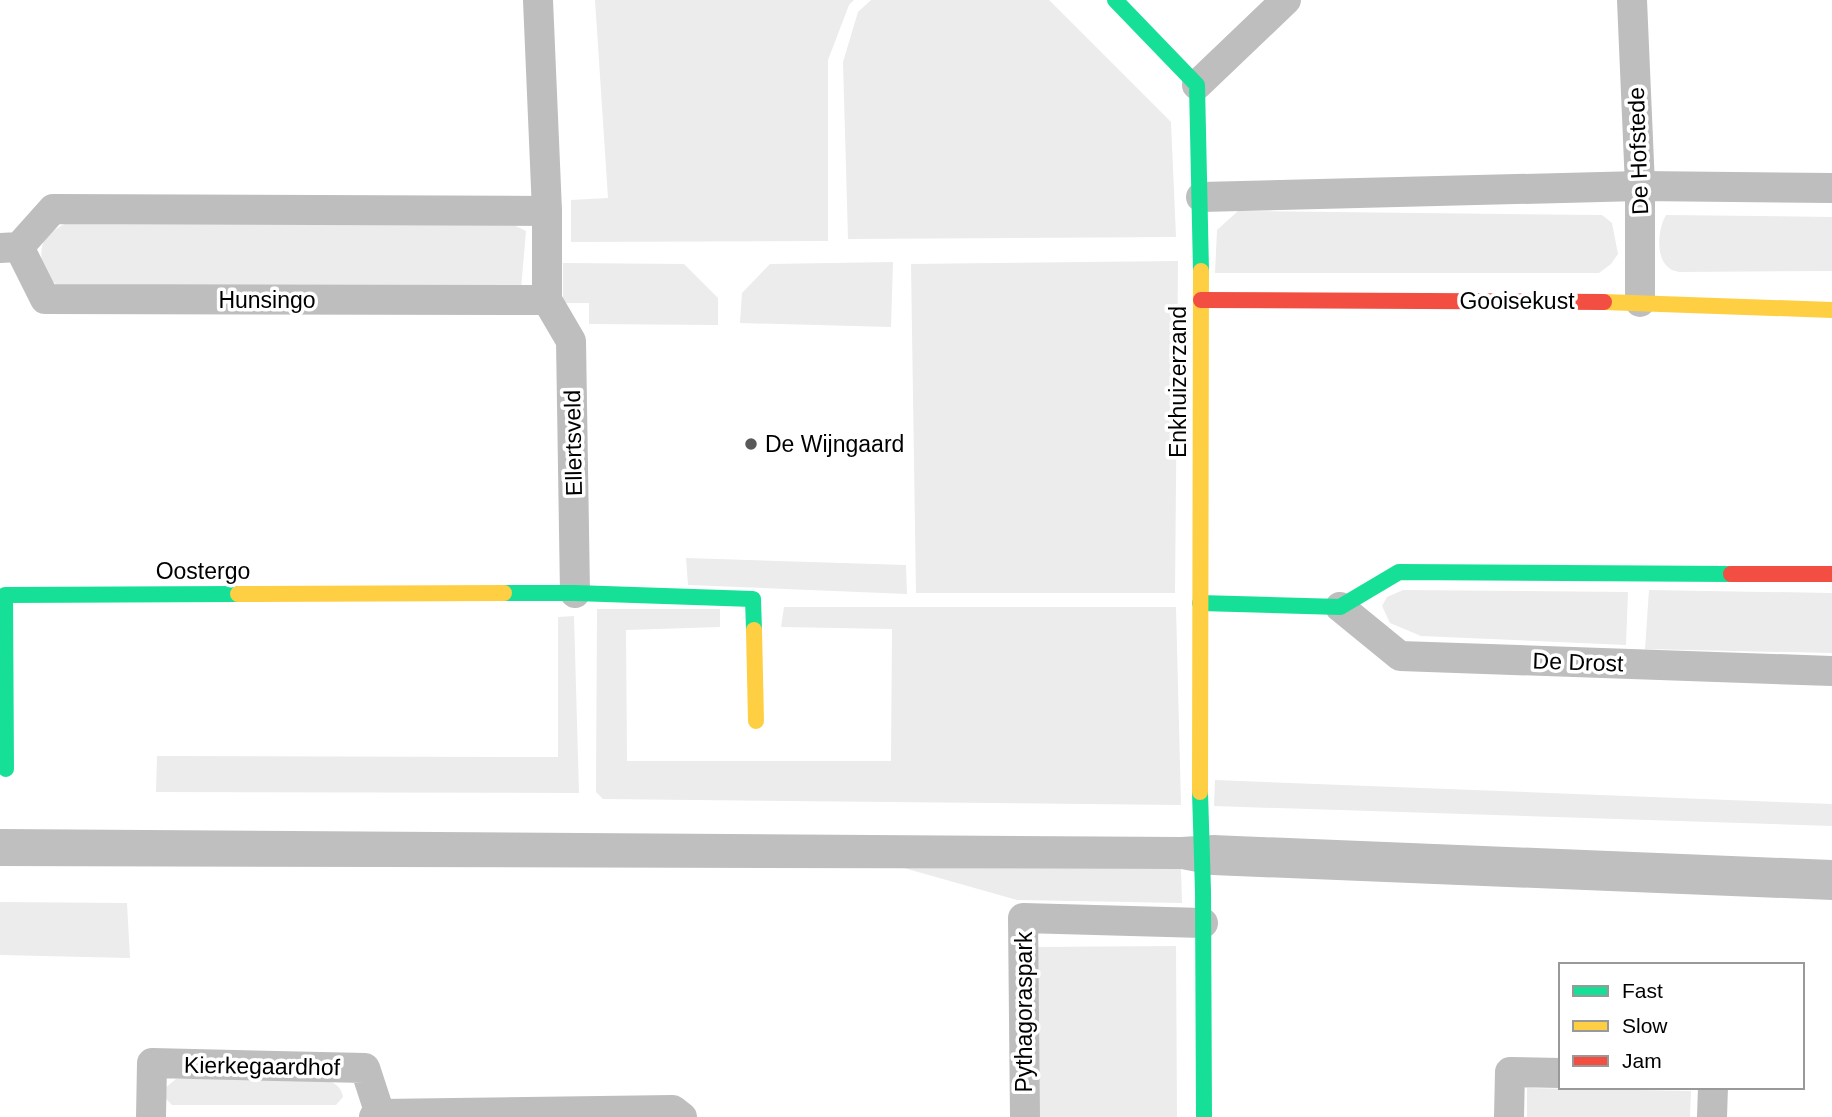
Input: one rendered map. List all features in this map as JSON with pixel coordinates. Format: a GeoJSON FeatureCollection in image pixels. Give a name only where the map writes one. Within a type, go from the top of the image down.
{"type":"FeatureCollection","features":[{"type":"Feature","properties":{"kind":"street"},"geometry":{"type":"LineString","coordinates":[[538,0],[547,211],[547,300]]}},
{"type":"Feature","properties":{"kind":"street"},"geometry":{"type":"LineString","coordinates":[[1115,0],[1197,85],[1286,0]]}},
{"type":"Feature","properties":{"kind":"street","name":"De Hofstede"},"geometry":{"type":"LineString","coordinates":[[1632,0],[1640,186],[1640,302]]}},
{"type":"Feature","properties":{"kind":"street","name":"Enkhuizerzand"},"geometry":{"type":"LineString","coordinates":[[1197,85],[1201,197],[1200,798],[1203,923]]}},
{"type":"Feature","properties":{"kind":"street"},"geometry":{"type":"LineString","coordinates":[[1201,197],[1640,186],[1832,188]]}},
{"type":"Feature","properties":{"kind":"street","name":"Hunsingo"},"geometry":{"type":"LineString","coordinates":[[547,211],[53,209],[10,248],[45,299],[547,300]]}},
{"type":"Feature","properties":{"kind":"street","name":"Ellertsveld"},"geometry":{"type":"LineString","coordinates":[[547,300],[571,341],[575,593]]}},
{"type":"Feature","properties":{"kind":"street","name":"Gooisekust"},"geometry":{"type":"LineString","coordinates":[[1201,300],[1640,302],[1832,310]]}},
{"type":"Feature","properties":{"kind":"street"},"geometry":{"type":"LineString","coordinates":[[1200,603],[1340,607],[1399,572],[1832,574]]}},
{"type":"Feature","properties":{"kind":"street"},"geometry":{"type":"LineString","coordinates":[[575,593],[753,599],[756,720]]}},
{"type":"Feature","properties":{"kind":"street","name":"Oostergo"},"geometry":{"type":"LineString","coordinates":[[6,769],[3,595],[575,593]]}},
{"type":"Feature","properties":{"kind":"street","name":"De Drost"},"geometry":{"type":"LineString","coordinates":[[1340,607],[1400,656],[1832,671]]}},
{"type":"Feature","properties":{"kind":"street","name":"Pythagoraspark"},"geometry":{"type":"LineString","coordinates":[[1025,1117],[1023,918],[1203,923]]}},
{"type":"Feature","properties":{"kind":"street"},"geometry":{"type":"LineString","coordinates":[[1203,923],[1204,1117]]}},
{"type":"Feature","properties":{"kind":"street","name":"Kierkegaardhof"},"geometry":{"type":"LineString","coordinates":[[151,1117],[152,1063],[365,1068],[377,1115],[673,1110],[682,1117]]}},
{"type":"Feature","properties":{"kind":"street"},"geometry":{"type":"LineString","coordinates":[[1509,1117],[1510,1072],[1559,1073]]}},
{"type":"Feature","properties":{"kind":"street"},"geometry":{"type":"LineString","coordinates":[[1712,1117],[1713,1089]]}},
{"type":"Feature","properties":{"kind":"shaded area"},"geometry":{"type":"Polygon","coordinates":[[[595,0],[854,0],[849,5],[828,60],[828,241],[571,242],[571,200],[608,198],[595,0]]]}},
{"type":"Feature","properties":{"kind":"shaded area"},"geometry":{"type":"Polygon","coordinates":[[[871,0],[1049,0],[1171,122],[1176,237],[848,239],[843,62],[858,12],[871,0]]]}},
{"type":"Feature","properties":{"kind":"shaded area"},"geometry":{"type":"Polygon","coordinates":[[[1238,211],[1602,215],[1612,223],[1618,254],[1611,264],[1599,273],[1215,273],[1217,230],[1238,211]]]}},
{"type":"Feature","properties":{"kind":"shaded area"},"geometry":{"type":"Polygon","coordinates":[[[1666,215],[1832,217],[1832,271],[1680,272],[1670,269],[1660,250],[1661,227],[1666,215]]]}},
{"type":"Feature","properties":{"kind":"shaded area"},"geometry":{"type":"Polygon","coordinates":[[[66,223],[512,224],[526,231],[521,289],[60,287],[42,274],[42,249],[46,238],[66,223]]]}},
{"type":"Feature","properties":{"kind":"shaded area"},"geometry":{"type":"Polygon","coordinates":[[[1178,261],[1175,593],[916,593],[911,264],[1178,261]]]}},
{"type":"Feature","properties":{"kind":"shaded area"},"geometry":{"type":"Polygon","coordinates":[[[893,262],[891,327],[740,323],[742,293],[770,264],[893,262]]]}},
{"type":"Feature","properties":{"kind":"shaded area"},"geometry":{"type":"Polygon","coordinates":[[[563,263],[684,264],[718,298],[718,325],[589,324],[589,303],[563,303],[563,263]]]}},
{"type":"Feature","properties":{"kind":"shaded area"},"geometry":{"type":"Polygon","coordinates":[[[686,558],[906,565],[907,594],[688,585],[686,558]]]}},
{"type":"Feature","properties":{"kind":"shaded area"},"geometry":{"type":"Polygon","coordinates":[[[1403,590],[1628,592],[1626,645],[1421,636],[1390,623],[1382,606],[1387,597],[1403,590]]]}},
{"type":"Feature","properties":{"kind":"shaded area"},"geometry":{"type":"Polygon","coordinates":[[[1649,590],[1832,593],[1832,653],[1645,649],[1649,590]]]}},
{"type":"Feature","properties":{"kind":"shaded area"},"geometry":{"type":"Polygon","coordinates":[[[784,607],[1176,607],[1181,805],[603,799],[596,792],[597,609],[720,609],[720,627],[626,630],[627,761],[891,761],[892,629],[781,627],[784,607]]]}},
{"type":"Feature","properties":{"kind":"shaded area"},"geometry":{"type":"Polygon","coordinates":[[[574,616],[579,793],[156,792],[157,756],[558,757],[558,617],[574,616]]]}},
{"type":"Feature","properties":{"kind":"shaded area"},"geometry":{"type":"Polygon","coordinates":[[[1215,780],[1832,804],[1832,826],[1214,806],[1215,780]]]}},
{"type":"Feature","properties":{"kind":"shaded area"},"geometry":{"type":"Polygon","coordinates":[[[0,829],[1181,837],[1213,835],[1832,860],[1832,900],[1212,875],[1181,869],[0,866],[0,829]]]}},
{"type":"Feature","properties":{"kind":"shaded area"},"geometry":{"type":"Polygon","coordinates":[[[904,868],[1181,869],[1182,903],[1017,900],[904,868]]]}},
{"type":"Feature","properties":{"kind":"shaded area"},"geometry":{"type":"Polygon","coordinates":[[[0,902],[127,903],[130,958],[0,955],[0,902]]]}},
{"type":"Feature","properties":{"kind":"shaded area"},"geometry":{"type":"Polygon","coordinates":[[[1176,946],[1177,1117],[1034,1117],[1032,947],[1176,946]]]}},
{"type":"Feature","properties":{"kind":"shaded area"},"geometry":{"type":"Polygon","coordinates":[[[176,1079],[322,1079],[336,1085],[343,1097],[336,1105],[172,1105],[165,1098],[164,1089],[176,1079]]]}},
{"type":"Feature","properties":{"kind":"shaded area"},"geometry":{"type":"Polygon","coordinates":[[[1527,1088],[1691,1091],[1690,1117],[1527,1117],[1527,1088]]]}},
{"type":"Feature","properties":{"kind":"traffic: fast"},"geometry":{"type":"LineString","coordinates":[[1115,0],[1197,85],[1201,271]]}},
{"type":"Feature","properties":{"kind":"traffic: fast"},"geometry":{"type":"LineString","coordinates":[[1200,603],[1340,607],[1399,572],[1731,574]]}},
{"type":"Feature","properties":{"kind":"traffic: fast"},"geometry":{"type":"LineString","coordinates":[[504,593],[753,599],[754,630]]}},
{"type":"Feature","properties":{"kind":"traffic: fast"},"geometry":{"type":"LineString","coordinates":[[6,769],[5,595],[238,594]]}},
{"type":"Feature","properties":{"kind":"traffic: fast"},"geometry":{"type":"LineString","coordinates":[[1200,792],[1204,1117]]}},
{"type":"Feature","properties":{"kind":"traffic: slow"},"geometry":{"type":"LineString","coordinates":[[1200,792],[1201,271]]}},
{"type":"Feature","properties":{"kind":"traffic: slow"},"geometry":{"type":"LineString","coordinates":[[1604,302],[1832,310]]}},
{"type":"Feature","properties":{"kind":"traffic: slow"},"geometry":{"type":"LineString","coordinates":[[238,594],[504,593]]}},
{"type":"Feature","properties":{"kind":"traffic: slow"},"geometry":{"type":"LineString","coordinates":[[754,630],[756,721]]}},
{"type":"Feature","properties":{"kind":"traffic: jam"},"geometry":{"type":"LineString","coordinates":[[1201,300],[1604,302]]}},
{"type":"Feature","properties":{"kind":"traffic: jam"},"geometry":{"type":"LineString","coordinates":[[1731,574],[1832,574]]}},
{"type":"Feature","properties":{"kind":"place","name":"De Wijngaard"},"geometry":{"type":"Point","coordinates":[751,444]}}]}
